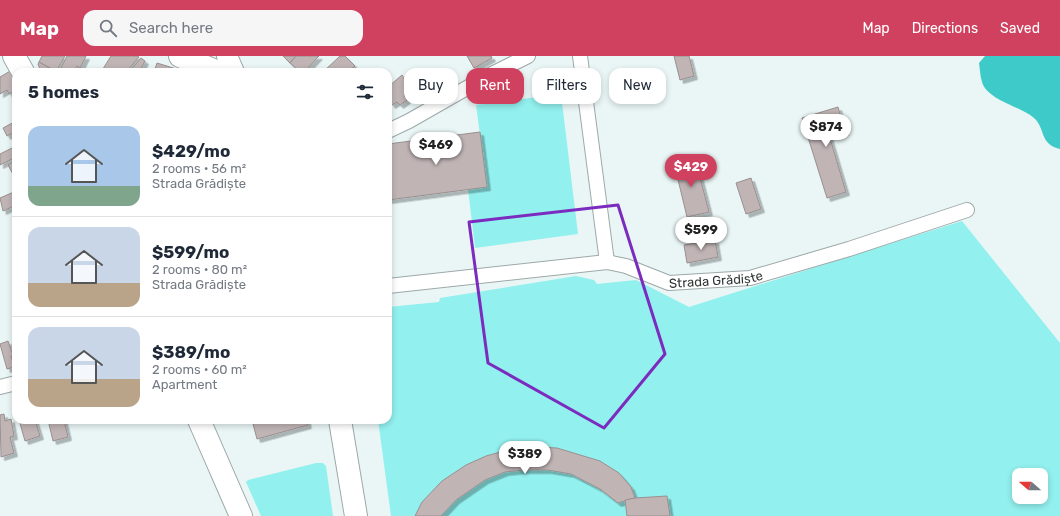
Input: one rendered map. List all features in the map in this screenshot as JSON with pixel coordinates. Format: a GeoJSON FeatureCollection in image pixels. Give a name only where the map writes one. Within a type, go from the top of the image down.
{"type":"FeatureCollection","features":[{"type":"Feature","properties":{"kind":"main road"},"geometry":{"type":"LineString","coordinates":[[14,56],[21,68]]}},
{"type":"Feature","properties":{"kind":"main road"},"geometry":{"type":"LineString","coordinates":[[180,56],[208,68]]}},
{"type":"Feature","properties":{"kind":"main road"},"geometry":{"type":"LineString","coordinates":[[227,56],[232,68]]}},
{"type":"Feature","properties":{"kind":"main road"},"geometry":{"type":"LineString","coordinates":[[201,424],[241,516]]}},
{"type":"Feature","properties":{"kind":"main road"},"geometry":{"type":"LineString","coordinates":[[341,424],[356,516]]}},
{"type":"Feature","properties":{"kind":"street"},"geometry":{"type":"LineString","coordinates":[[392,129],[486,77],[528,56]]}},
{"type":"Feature","properties":{"kind":"street"},"geometry":{"type":"LineString","coordinates":[[580,56],[607,262]]}},
{"type":"Feature","properties":{"kind":"street","name":"Strada Grădiște"},"geometry":{"type":"LineString","coordinates":[[392,286],[607,262],[626,266],[669,283],[750,278],[849,250],[967,210]]}},
{"type":"Feature","properties":{"kind":"street"},"geometry":{"type":"LineString","coordinates":[[0,387],[12,384]]}},
{"type":"Feature","properties":{"kind":"highlighted area"},"geometry":{"type":"Polygon","coordinates":[[[618,205],[665,354],[604,428],[488,363],[469,222],[618,205]]]}},
{"type":"Feature","properties":{"kind":"shaded area"},"geometry":{"type":"Polygon","coordinates":[[[985,56],[1060,56],[1060,149],[1049,144],[1038,122],[1034,118],[990,94],[985,88],[981,80],[979,63],[985,56]]]}},
{"type":"Feature","properties":{"kind":"shaded area"},"geometry":{"type":"Polygon","coordinates":[[[532,98],[532,104],[562,104],[578,234],[475,248],[468,189],[487,187],[476,105],[524,104],[524,99],[532,98]]]}},
{"type":"Feature","properties":{"kind":"shaded area"},"geometry":{"type":"Polygon","coordinates":[[[962,221],[1060,343],[1060,516],[391,516],[379,424],[392,424],[392,307],[439,302],[440,298],[576,276],[594,280],[597,284],[636,280],[689,307],[962,221]]]}},
{"type":"Feature","properties":{"kind":"shaded area"},"geometry":{"type":"Polygon","coordinates":[[[316,463],[323,463],[326,466],[333,516],[261,516],[246,482],[248,480],[316,463]]]}},
{"type":"Feature","properties":{"kind":"building"},"geometry":{"type":"Polygon","coordinates":[[[42,56],[65,56],[58,68],[49,68],[39,62],[42,56]]]}},
{"type":"Feature","properties":{"kind":"building"},"geometry":{"type":"Polygon","coordinates":[[[67,56],[86,56],[80,68],[77,66],[76,68],[61,68],[67,56]]]}},
{"type":"Feature","properties":{"kind":"building"},"geometry":{"type":"Polygon","coordinates":[[[111,56],[139,57],[129,68],[104,68],[111,56]]]}},
{"type":"Feature","properties":{"kind":"building"},"geometry":{"type":"Polygon","coordinates":[[[283,56],[296,56],[290,63],[283,56]]]}},
{"type":"Feature","properties":{"kind":"building"},"geometry":{"type":"Polygon","coordinates":[[[296,56],[319,56],[308,68],[296,68],[290,63],[296,56]]]}},
{"type":"Feature","properties":{"kind":"building"},"geometry":{"type":"Polygon","coordinates":[[[340,56],[345,56],[355,66],[352,68],[327,68],[340,56]]]}},
{"type":"Feature","properties":{"kind":"building"},"geometry":{"type":"Polygon","coordinates":[[[467,56],[491,56],[492,58],[474,68],[467,56]]]}},
{"type":"Feature","properties":{"kind":"building"},"geometry":{"type":"Polygon","coordinates":[[[674,56],[689,56],[694,76],[680,80],[674,56]]]}},
{"type":"Feature","properties":{"kind":"building"},"geometry":{"type":"Polygon","coordinates":[[[141,58],[145,61],[141,68],[132,68],[141,58]]]}},
{"type":"Feature","properties":{"kind":"building"},"geometry":{"type":"Polygon","coordinates":[[[39,62],[50,68],[40,68],[39,62]]]}},
{"type":"Feature","properties":{"kind":"building"},"geometry":{"type":"Polygon","coordinates":[[[157,63],[173,68],[155,68],[157,63]]]}},
{"type":"Feature","properties":{"kind":"building"},"geometry":{"type":"Polygon","coordinates":[[[12,70],[12,92],[9,94],[7,90],[0,94],[0,77],[12,70]]]}},
{"type":"Feature","properties":{"kind":"building"},"geometry":{"type":"Polygon","coordinates":[[[402,75],[404,78],[404,102],[400,105],[397,102],[392,105],[392,84],[402,75]]]}},
{"type":"Feature","properties":{"kind":"building"},"geometry":{"type":"Polygon","coordinates":[[[838,107],[845,131],[829,135],[846,192],[827,198],[802,118],[838,107]]]}},
{"type":"Feature","properties":{"kind":"building"},"geometry":{"type":"Polygon","coordinates":[[[12,123],[12,133],[7,136],[3,128],[12,123]]]}},
{"type":"Feature","properties":{"kind":"building"},"geometry":{"type":"Polygon","coordinates":[[[480,132],[487,187],[392,199],[392,143],[480,132]]]}},
{"type":"Feature","properties":{"kind":"building"},"geometry":{"type":"Polygon","coordinates":[[[12,148],[12,159],[0,165],[0,154],[12,148]]]}},
{"type":"Feature","properties":{"kind":"building"},"geometry":{"type":"Polygon","coordinates":[[[695,158],[709,212],[687,217],[674,163],[695,158]]]}},
{"type":"Feature","properties":{"kind":"building"},"geometry":{"type":"Polygon","coordinates":[[[12,162],[12,172],[8,165],[12,162]]]}},
{"type":"Feature","properties":{"kind":"building"},"geometry":{"type":"Polygon","coordinates":[[[751,178],[761,209],[746,214],[736,183],[751,178]]]}},
{"type":"Feature","properties":{"kind":"building"},"geometry":{"type":"Polygon","coordinates":[[[12,193],[12,207],[3,211],[0,198],[12,193]]]}},
{"type":"Feature","properties":{"kind":"building"},"geometry":{"type":"Polygon","coordinates":[[[715,240],[718,257],[687,263],[684,245],[715,240]]]}},
{"type":"Feature","properties":{"kind":"building"},"geometry":{"type":"Polygon","coordinates":[[[8,341],[12,352],[12,368],[7,369],[0,344],[8,341]]]}},
{"type":"Feature","properties":{"kind":"building"},"geometry":{"type":"Polygon","coordinates":[[[4,414],[5,421],[11,419],[14,436],[10,437],[14,453],[1,457],[0,415],[4,414]]]}},
{"type":"Feature","properties":{"kind":"building"},"geometry":{"type":"Polygon","coordinates":[[[20,424],[36,424],[40,436],[25,441],[20,424]]]}},
{"type":"Feature","properties":{"kind":"building"},"geometry":{"type":"Polygon","coordinates":[[[49,424],[65,424],[68,437],[53,441],[49,424]]]}},
{"type":"Feature","properties":{"kind":"building"},"geometry":{"type":"Polygon","coordinates":[[[253,424],[308,424],[308,425],[257,439],[253,424]]]}},
{"type":"Feature","properties":{"kind":"building"},"geometry":{"type":"Polygon","coordinates":[[[537,447],[557,448],[600,461],[619,473],[631,487],[635,498],[618,503],[600,489],[571,474],[548,470],[524,470],[505,472],[485,480],[456,500],[441,516],[415,516],[422,502],[442,481],[466,465],[486,456],[508,450],[537,447]]]}},
{"type":"Feature","properties":{"kind":"building"},"geometry":{"type":"Polygon","coordinates":[[[667,496],[670,516],[627,516],[625,500],[667,496]]]}}]}
